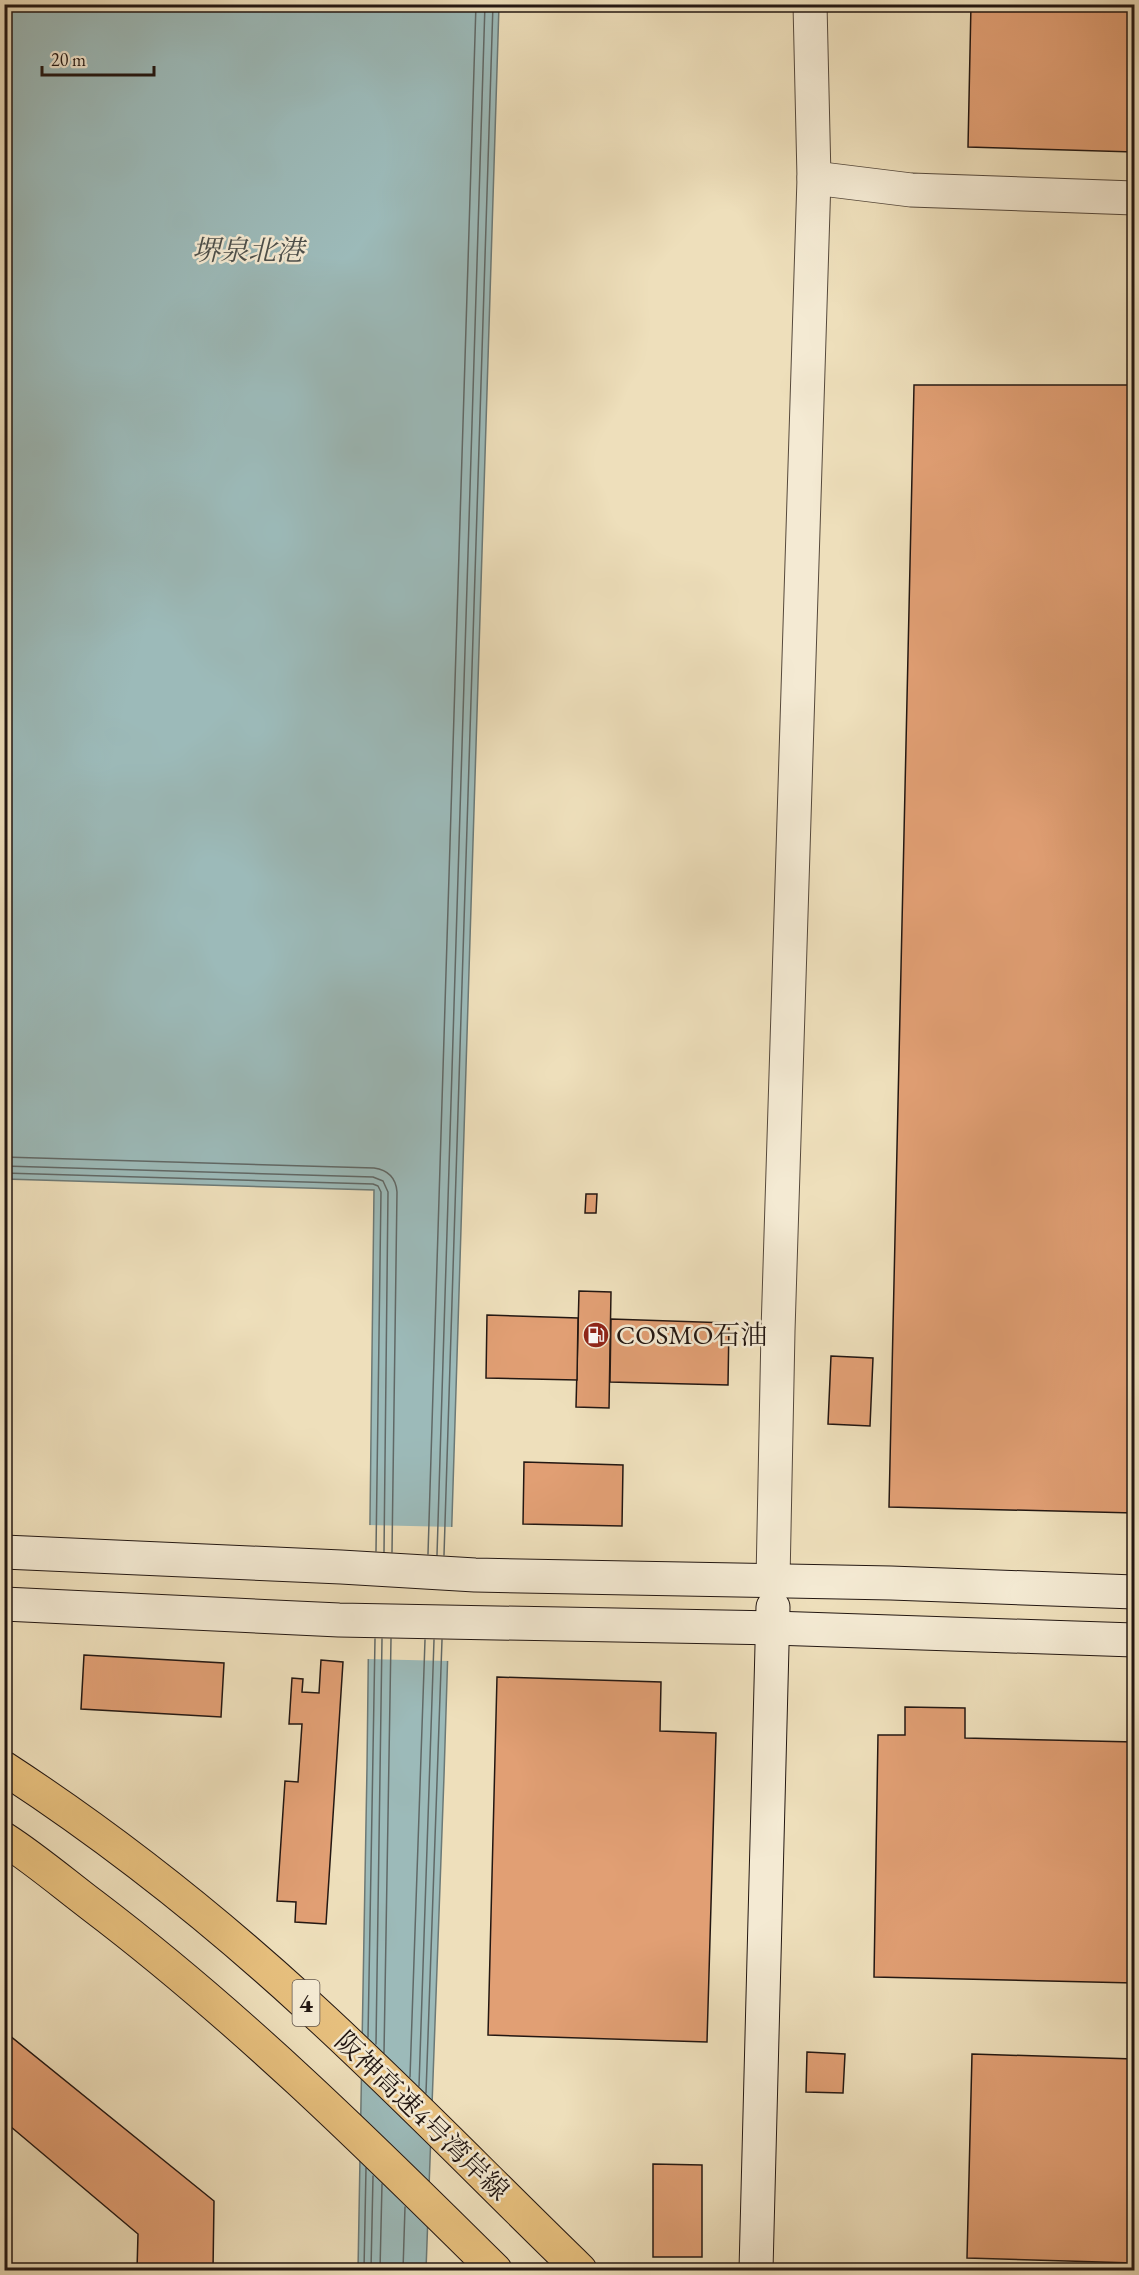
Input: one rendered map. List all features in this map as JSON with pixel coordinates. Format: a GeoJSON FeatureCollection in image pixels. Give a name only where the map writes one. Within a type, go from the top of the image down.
{"type":"FeatureCollection","features":[{"type":"Feature","properties":{"kind":"highway","name":"阪神高速4号湾岸線"},"geometry":{"type":"LineString","coordinates":[[4,1768],[48,1796],[181,1897],[304,2001],[580,2271]]}},
{"type":"Feature","properties":{"kind":"highway","name":"4"},"geometry":{"type":"LineString","coordinates":[[4,1839],[146,1946],[266,2049],[373,2149],[495,2271]]}},
{"type":"Feature","properties":{"kind":"street"},"geometry":{"type":"LineString","coordinates":[[756,2271],[773,1628],[778,1319],[814,178],[810,4]]}},
{"type":"Feature","properties":{"kind":"street"},"geometry":{"type":"LineString","coordinates":[[814,178],[911,190],[1134,198]]}},
{"type":"Feature","properties":{"kind":"street"},"geometry":{"type":"LineString","coordinates":[[4,1552],[475,1575],[773,1580],[1134,1592]]}},
{"type":"Feature","properties":{"kind":"street"},"geometry":{"type":"LineString","coordinates":[[4,1604],[339,1620],[773,1628],[1134,1640]]}},
{"type":"Feature","properties":{"kind":"water","name":"堺泉北港"},"geometry":{"type":"Polygon","coordinates":[[[5,5],[499,5],[444,1776],[426,2270],[358,2270],[374,1190],[5,1179],[5,5]]]}},
{"type":"Feature","properties":{"kind":"pier"},"geometry":{"type":"Polygon","coordinates":[[[367,1525],[454,1527],[450,1661],[366,1659],[367,1525]]]}},
{"type":"Feature","properties":{"kind":"building"},"geometry":{"type":"Polygon","coordinates":[[[971,4],[1134,4],[1134,152],[968,147],[971,4]]]}},
{"type":"Feature","properties":{"kind":"building"},"geometry":{"type":"Polygon","coordinates":[[[914,385],[1134,385],[1134,1513],[889,1507],[914,385]]]}},
{"type":"Feature","properties":{"kind":"building"},"geometry":{"type":"Polygon","coordinates":[[[586,1194],[597,1194],[596,1213],[585,1213],[586,1194]]]}},
{"type":"Feature","properties":{"kind":"building"},"geometry":{"type":"Polygon","coordinates":[[[579,1291],[611,1292],[609,1408],[576,1407],[579,1291]]]}},
{"type":"Feature","properties":{"kind":"building"},"geometry":{"type":"Polygon","coordinates":[[[487,1315],[578,1318],[577,1380],[486,1378],[487,1315]]]}},
{"type":"Feature","properties":{"kind":"building"},"geometry":{"type":"Polygon","coordinates":[[[611,1319],[729,1323],[728,1385],[610,1382],[611,1319]]]}},
{"type":"Feature","properties":{"kind":"building"},"geometry":{"type":"Polygon","coordinates":[[[831,1356],[873,1358],[870,1426],[828,1424],[831,1356]]]}},
{"type":"Feature","properties":{"kind":"building"},"geometry":{"type":"Polygon","coordinates":[[[524,1462],[623,1465],[622,1526],[523,1524],[524,1462]]]}},
{"type":"Feature","properties":{"kind":"building"},"geometry":{"type":"Polygon","coordinates":[[[84,1655],[224,1663],[221,1717],[81,1709],[84,1655]]]}},
{"type":"Feature","properties":{"kind":"building"},"geometry":{"type":"Polygon","coordinates":[[[321,1660],[343,1662],[326,1924],[295,1922],[296,1902],[277,1901],[285,1781],[298,1782],[302,1724],[289,1724],[292,1678],[303,1679],[302,1692],[319,1693],[321,1660]]]}},
{"type":"Feature","properties":{"kind":"building"},"geometry":{"type":"Polygon","coordinates":[[[497,1677],[661,1682],[660,1731],[716,1733],[707,2042],[488,2035],[497,1677]]]}},
{"type":"Feature","properties":{"kind":"building"},"geometry":{"type":"Polygon","coordinates":[[[905,1707],[965,1708],[965,1738],[1134,1742],[1134,1983],[874,1977],[878,1735],[905,1735],[905,1707]]]}},
{"type":"Feature","properties":{"kind":"building"},"geometry":{"type":"Polygon","coordinates":[[[4,2031],[214,2201],[213,2270],[137,2270],[138,2234],[4,2121],[4,2031]]]}},
{"type":"Feature","properties":{"kind":"building"},"geometry":{"type":"Polygon","coordinates":[[[807,2052],[845,2054],[843,2093],[806,2092],[807,2052]]]}},
{"type":"Feature","properties":{"kind":"building"},"geometry":{"type":"Polygon","coordinates":[[[972,2054],[1134,2059],[1134,2263],[967,2258],[972,2054]]]}},
{"type":"Feature","properties":{"kind":"building"},"geometry":{"type":"Polygon","coordinates":[[[653,2164],[702,2165],[702,2257],[653,2257],[653,2164]]]}},
{"type":"Feature","properties":{"kind":"place","name":"COSMO石油"},"geometry":{"type":"Point","coordinates":[596,1335]}}]}
